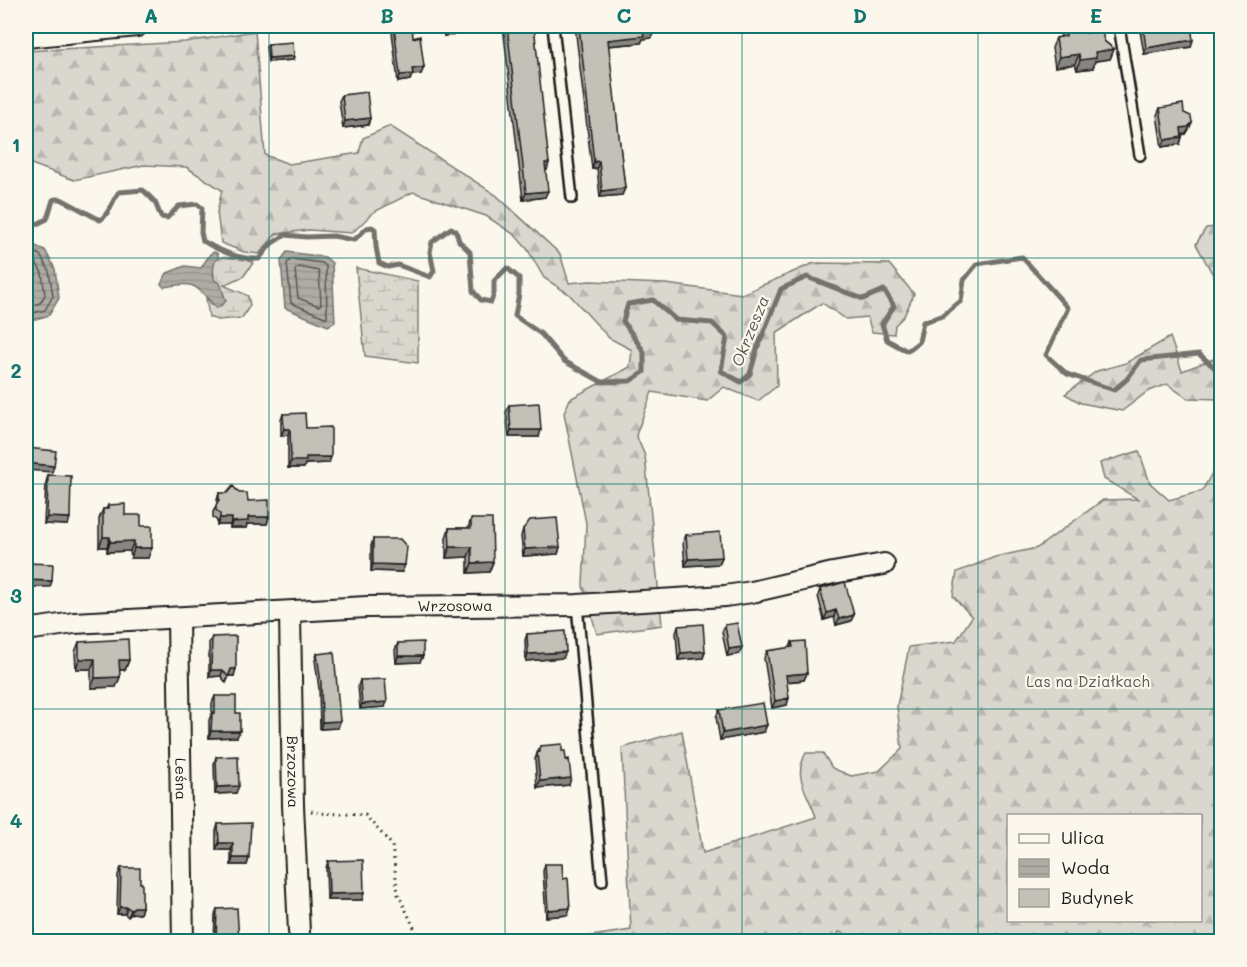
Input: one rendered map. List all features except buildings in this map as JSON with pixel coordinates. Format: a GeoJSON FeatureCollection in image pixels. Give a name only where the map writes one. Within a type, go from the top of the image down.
{"type":"FeatureCollection","features":[{"type":"Feature","properties":{"kind":"street"},"geometry":{"type":"LineString","coordinates":[[26,37],[137,26]]}},
{"type":"Feature","properties":{"kind":"street","name":"Wrzosowa"},"geometry":{"type":"LineString","coordinates":[[26,630],[74,623],[367,607],[577,605],[725,596],[884,564]]}},
{"type":"Feature","properties":{"kind":"street","name":"Brzozowa"},"geometry":{"type":"LineString","coordinates":[[290,612],[293,805],[299,932]]}},
{"type":"Feature","properties":{"kind":"street","name":"Leśna"},"geometry":{"type":"LineString","coordinates":[[178,619],[183,942]]}},
{"type":"Feature","properties":{"kind":"lane"},"geometry":{"type":"LineString","coordinates":[[553,26],[572,198]]}},
{"type":"Feature","properties":{"kind":"lane"},"geometry":{"type":"LineString","coordinates":[[1119,26],[1140,156]]}},
{"type":"Feature","properties":{"kind":"lane"},"geometry":{"type":"LineString","coordinates":[[577,605],[602,881]]}},
{"type":"Feature","properties":{"kind":"path"},"geometry":{"type":"LineString","coordinates":[[293,805],[320,813],[365,815],[392,845],[398,894],[421,942]]}},
{"type":"Feature","properties":{"kind":"green space"},"geometry":{"type":"Polygon","coordinates":[[[255,31],[265,155],[289,164],[359,153],[363,138],[390,126],[496,195],[560,254],[569,283],[590,281],[666,284],[742,294],[814,263],[889,264],[914,294],[904,316],[895,325],[894,334],[872,332],[867,317],[846,319],[822,303],[776,333],[777,386],[758,401],[724,387],[707,401],[652,392],[636,435],[645,456],[662,625],[597,634],[583,586],[586,523],[564,413],[570,399],[630,367],[632,350],[609,338],[569,294],[544,278],[528,250],[515,235],[486,216],[413,192],[374,212],[352,233],[309,230],[276,234],[259,254],[244,252],[221,243],[217,212],[222,190],[186,167],[144,165],[74,180],[26,162],[26,51],[185,42],[255,31]]]}},
{"type":"Feature","properties":{"kind":"green space"},"geometry":{"type":"Polygon","coordinates":[[[1217,227],[1221,233],[1221,308],[1218,284],[1196,244],[1206,228],[1217,227]]]}},
{"type":"Feature","properties":{"kind":"green space"},"geometry":{"type":"Polygon","coordinates":[[[221,257],[244,259],[253,263],[243,277],[224,285],[248,296],[250,305],[242,318],[217,320],[209,317],[206,298],[216,308],[213,266],[215,261],[221,257]]]}},
{"type":"Feature","properties":{"kind":"green space"},"geometry":{"type":"Polygon","coordinates":[[[356,268],[418,281],[418,363],[365,356],[356,268]]]}},
{"type":"Feature","properties":{"kind":"green space"},"geometry":{"type":"Polygon","coordinates":[[[1170,337],[1182,371],[1221,356],[1221,399],[1187,398],[1167,384],[1147,392],[1122,411],[1081,403],[1065,394],[1097,371],[1126,363],[1170,337]]]}},
{"type":"Feature","properties":{"kind":"green space","name":"Las na Działkach"},"geometry":{"type":"Polygon","coordinates":[[[1139,451],[1150,483],[1169,500],[1202,491],[1221,457],[1221,941],[872,942],[839,932],[836,942],[558,941],[631,930],[622,748],[682,731],[703,853],[816,817],[801,778],[802,762],[806,753],[823,753],[832,768],[851,776],[879,771],[902,749],[897,706],[909,647],[956,641],[972,617],[953,596],[957,572],[995,557],[1037,548],[1103,500],[1138,499],[1104,479],[1100,463],[1139,451]]]}},
{"type":"Feature","properties":{"kind":"water"},"geometry":{"type":"Polygon","coordinates":[[[26,242],[45,250],[55,269],[59,298],[49,315],[26,322],[26,242]]]}},
{"type":"Feature","properties":{"kind":"water"},"geometry":{"type":"Polygon","coordinates":[[[214,252],[218,254],[218,259],[213,269],[214,278],[220,283],[226,301],[222,305],[216,308],[199,290],[189,285],[164,287],[161,284],[167,273],[185,266],[201,268],[210,254],[214,252]]]}},
{"type":"Feature","properties":{"kind":"water"},"geometry":{"type":"Polygon","coordinates":[[[287,252],[325,257],[332,263],[335,322],[328,326],[285,308],[281,260],[287,252]]]}},
{"type":"Feature","properties":{"kind":"waterway","name":"Okrzesza"},"geometry":{"type":"LineString","coordinates":[[26,227],[47,219],[55,199],[61,199],[100,220],[119,192],[143,190],[155,202],[161,217],[167,218],[179,206],[197,204],[202,208],[203,241],[238,256],[259,259],[271,244],[285,235],[333,236],[354,240],[367,228],[372,227],[375,229],[379,263],[388,267],[398,265],[430,277],[434,271],[430,252],[432,242],[451,228],[456,231],[459,241],[470,252],[473,291],[481,300],[491,302],[494,281],[507,268],[519,278],[515,316],[541,334],[564,361],[602,382],[630,381],[644,372],[644,352],[623,321],[628,304],[653,300],[676,320],[712,323],[727,337],[721,371],[741,382],[750,374],[757,349],[781,289],[807,277],[863,299],[884,290],[894,306],[882,324],[887,340],[907,351],[919,342],[923,322],[942,316],[961,301],[964,280],[977,264],[1022,257],[1068,308],[1046,355],[1067,374],[1114,390],[1127,379],[1141,360],[1199,354],[1222,374]]}}]}
